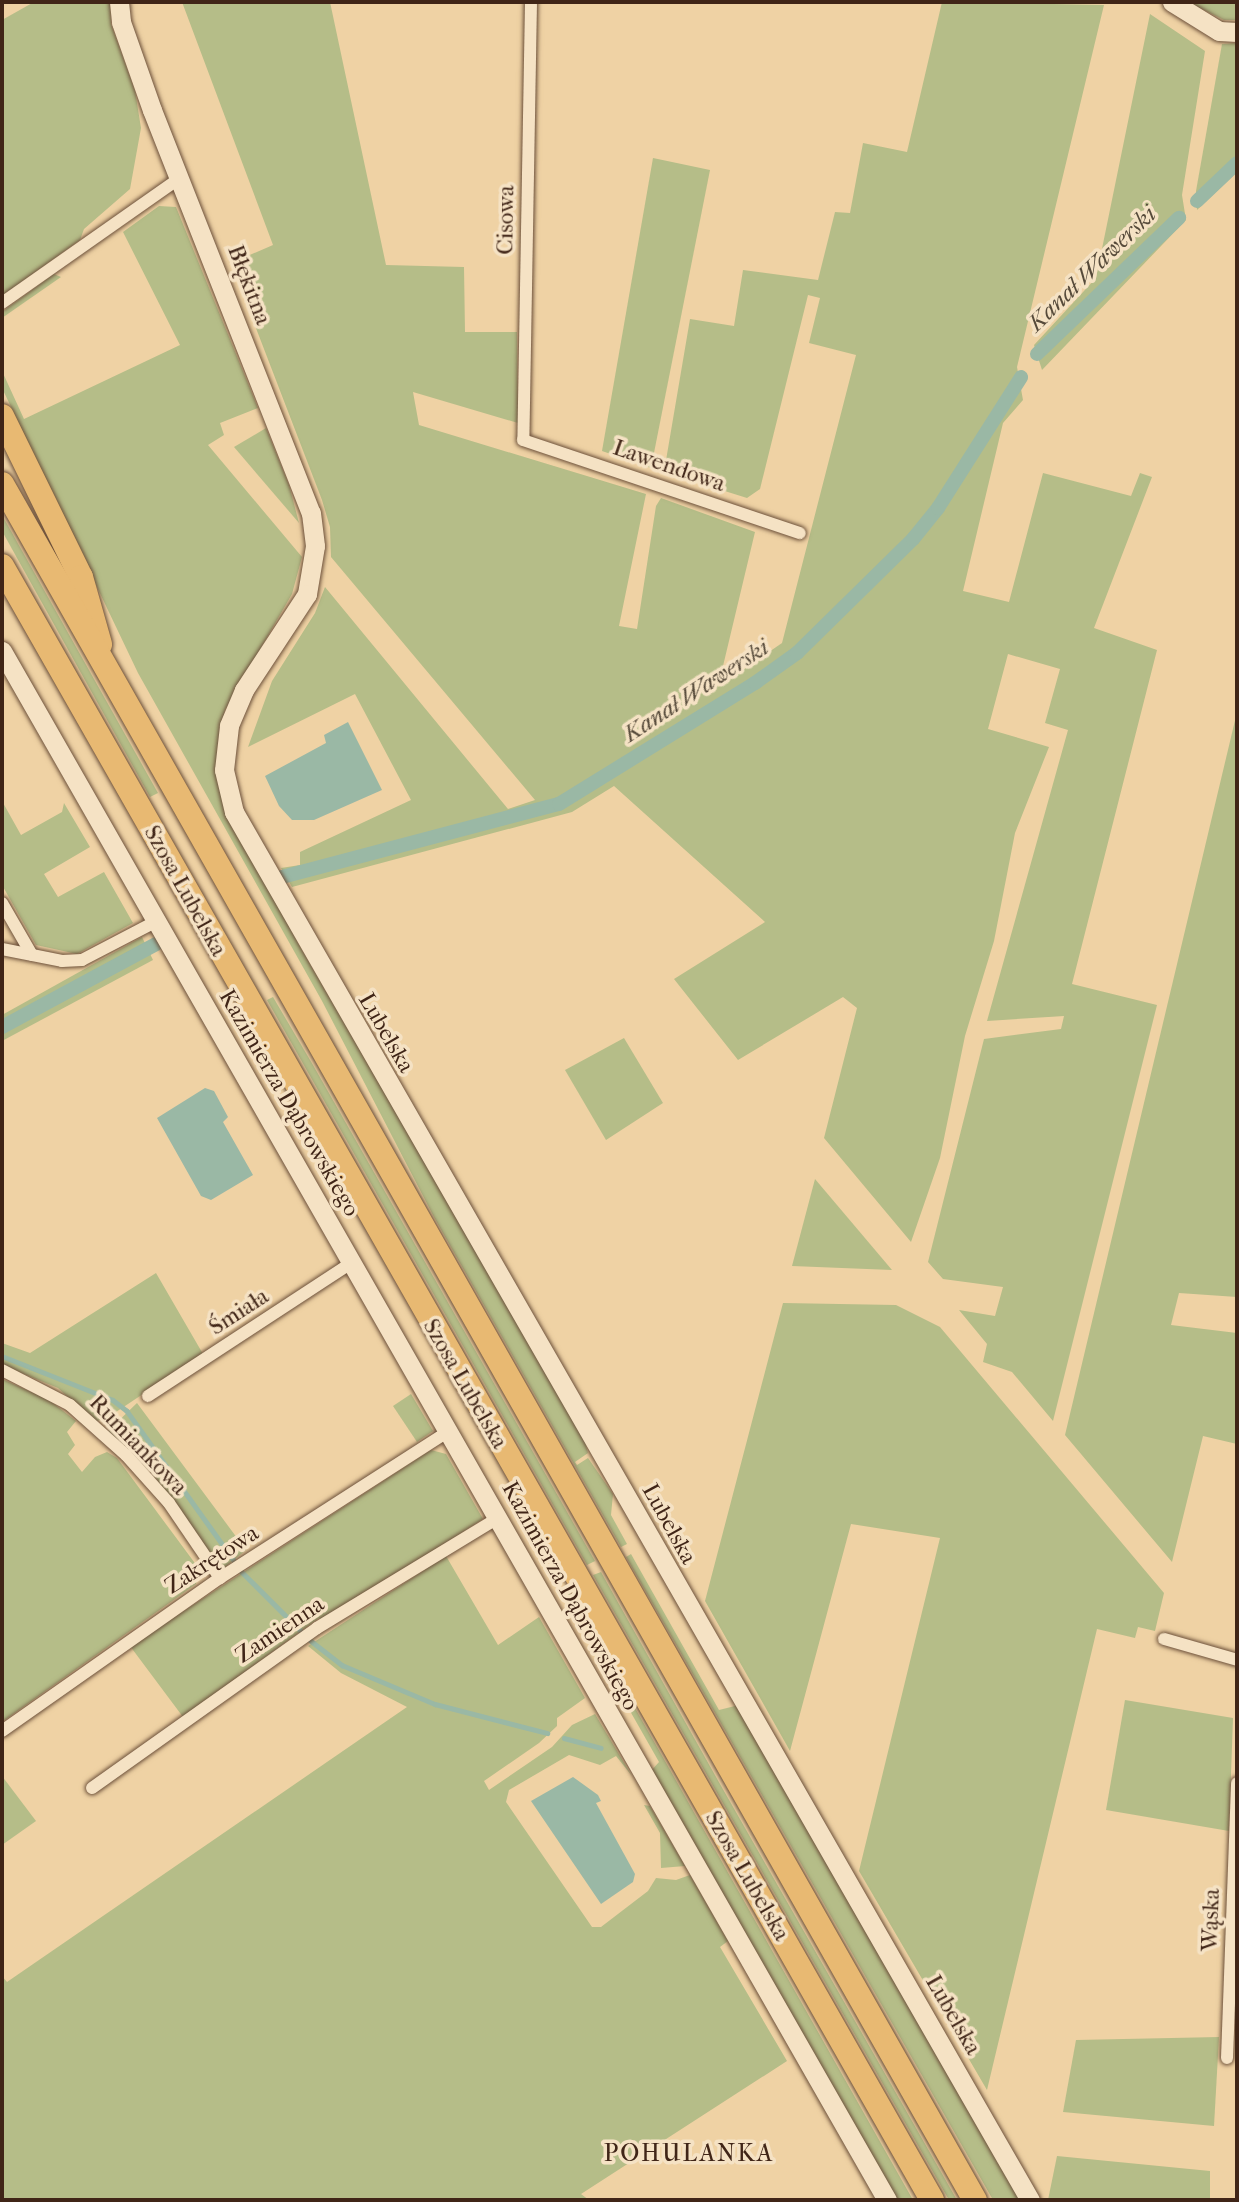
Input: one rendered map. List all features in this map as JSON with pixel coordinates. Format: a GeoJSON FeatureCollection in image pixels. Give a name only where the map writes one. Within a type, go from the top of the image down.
{"type":"FeatureCollection","features":[{"type":"Feature","properties":{"kind":"highway"},"geometry":{"type":"LineString","coordinates":[[2,416],[81,577],[108,675]]}},
{"type":"Feature","properties":{"kind":"highway"},"geometry":{"type":"LineString","coordinates":[[2,484],[108,675]]}},
{"type":"Feature","properties":{"kind":"highway","name":"Szosa Lubelska"},"geometry":{"type":"LineString","coordinates":[[2,566],[932,2200]]}},
{"type":"Feature","properties":{"kind":"highway","name":"Szosa Lubelska"},"geometry":{"type":"LineString","coordinates":[[108,675],[975,2200]]}},
{"type":"Feature","properties":{"kind":"street","name":"Błękitna"},"geometry":{"type":"LineString","coordinates":[[119,2],[121,22],[302,482],[315,546],[313,569],[299,610],[244,690],[226,734],[224,770],[230,800],[267,872]]}},
{"type":"Feature","properties":{"kind":"street","name":"Cisowa"},"geometry":{"type":"LineString","coordinates":[[523,440],[531,2]]}},
{"type":"Feature","properties":{"kind":"street"},"geometry":{"type":"LineString","coordinates":[[1172,2],[1219,30],[1237,32]]}},
{"type":"Feature","properties":{"kind":"street"},"geometry":{"type":"LineString","coordinates":[[2,303],[181,177]]}},
{"type":"Feature","properties":{"kind":"street","name":"Lawendowa"},"geometry":{"type":"LineString","coordinates":[[523,440],[800,533]]}},
{"type":"Feature","properties":{"kind":"street","name":"Kazimierza Dąbrowskiego"},"geometry":{"type":"LineString","coordinates":[[2,651],[887,2200]]}},
{"type":"Feature","properties":{"kind":"street","name":"Lubelska"},"geometry":{"type":"LineString","coordinates":[[267,872],[1030,2200]]}},
{"type":"Feature","properties":{"kind":"street"},"geometry":{"type":"LineString","coordinates":[[2,903],[32,955]]}},
{"type":"Feature","properties":{"kind":"street"},"geometry":{"type":"LineString","coordinates":[[2,949],[62,961],[89,958],[155,922]]}},
{"type":"Feature","properties":{"kind":"street","name":"Śmiała"},"geometry":{"type":"LineString","coordinates":[[148,1396],[353,1262]]}},
{"type":"Feature","properties":{"kind":"street","name":"Rumiankowa"},"geometry":{"type":"LineString","coordinates":[[2,1370],[70,1405],[126,1455],[169,1503],[220,1578]]}},
{"type":"Feature","properties":{"kind":"street","name":"Zakrętowa"},"geometry":{"type":"LineString","coordinates":[[2,1731],[220,1578],[449,1431]]}},
{"type":"Feature","properties":{"kind":"street","name":"Zamienna"},"geometry":{"type":"LineString","coordinates":[[92,1788],[317,1628],[498,1518]]}},
{"type":"Feature","properties":{"kind":"street"},"geometry":{"type":"LineString","coordinates":[[1164,1639],[1237,1660]]}},
{"type":"Feature","properties":{"kind":"street","name":"Wąska"},"geometry":{"type":"LineString","coordinates":[[1227,2058],[1237,1783]]}},
{"type":"Feature","properties":{"kind":"green space"},"geometry":{"type":"Polygon","coordinates":[[[34,2],[110,2],[111,24],[135,91],[141,128],[130,189],[84,229],[80,240],[2,296],[2,20],[34,2]]]}},
{"type":"Feature","properties":{"kind":"green space"},"geometry":{"type":"Polygon","coordinates":[[[182,2],[330,2],[386,265],[464,267],[465,332],[517,332],[518,423],[413,392],[419,425],[646,494],[619,626],[637,629],[656,506],[661,498],[755,532],[718,687],[782,643],[856,355],[809,343],[820,298],[808,295],[760,489],[747,498],[664,472],[690,319],[734,326],[743,270],[818,280],[835,212],[850,213],[863,143],[907,152],[942,2],[1104,5],[1017,367],[1023,400],[1003,423],[963,591],[1009,602],[1043,473],[1131,496],[1140,473],[1152,477],[1094,628],[1157,650],[1072,984],[1157,1005],[1053,1421],[1012,1372],[983,1362],[987,1344],[959,1310],[995,1316],[1003,1287],[943,1279],[928,1262],[984,1039],[1061,1029],[1064,1016],[987,1021],[1068,730],[1045,723],[1060,669],[1008,654],[988,729],[1049,747],[1015,833],[994,941],[965,1036],[940,1158],[911,1242],[824,1138],[857,1008],[843,997],[738,1060],[674,979],[765,922],[614,786],[572,812],[292,887],[281,868],[300,865],[300,852],[411,800],[355,694],[248,747],[272,681],[315,613],[325,587],[508,809],[535,800],[331,557],[330,527],[322,500],[231,263],[273,245],[182,2]]]}},
{"type":"Feature","properties":{"kind":"green space"},"geometry":{"type":"Polygon","coordinates":[[[1188,2],[1237,2],[1237,20],[1224,20],[1188,2]]]}},
{"type":"Feature","properties":{"kind":"green space"},"geometry":{"type":"Polygon","coordinates":[[[1150,14],[1205,51],[1182,195],[1186,220],[1042,370],[1034,345],[1096,278],[1150,14]]]}},
{"type":"Feature","properties":{"kind":"green space"},"geometry":{"type":"Polygon","coordinates":[[[1237,43],[1237,172],[1197,210],[1196,191],[1222,44],[1237,43]]]}},
{"type":"Feature","properties":{"kind":"green space"},"geometry":{"type":"Polygon","coordinates":[[[653,158],[710,170],[651,468],[602,451],[653,158]]]}},
{"type":"Feature","properties":{"kind":"green space"},"geometry":{"type":"Polygon","coordinates":[[[159,206],[176,207],[258,408],[220,423],[224,435],[208,445],[302,557],[292,594],[225,710],[217,750],[223,805],[299,945],[584,1438],[588,1453],[575,1462],[577,1465],[588,1458],[613,1494],[611,1515],[627,1544],[621,1547],[435,1219],[322,1001],[138,673],[2,388],[2,371],[24,419],[180,345],[123,232],[159,206]]]}},
{"type":"Feature","properties":{"kind":"green space"},"geometry":{"type":"Polygon","coordinates":[[[54,274],[61,277],[2,318],[2,312],[54,274]]]}},
{"type":"Feature","properties":{"kind":"green space"},"geometry":{"type":"Polygon","coordinates":[[[266,428],[289,485],[299,523],[234,447],[266,428]]]}},
{"type":"Feature","properties":{"kind":"green space"},"geometry":{"type":"Polygon","coordinates":[[[2,515],[158,793],[150,797],[2,531],[2,515]]]}},
{"type":"Feature","properties":{"kind":"green space"},"geometry":{"type":"Polygon","coordinates":[[[1237,712],[1237,1297],[1179,1293],[1171,1325],[1237,1333],[1237,1444],[1203,1436],[1172,1562],[1065,1435],[1237,712]]]}},
{"type":"Feature","properties":{"kind":"green space"},"geometry":{"type":"Polygon","coordinates":[[[2,801],[21,835],[62,812],[64,803],[90,847],[44,874],[58,897],[104,872],[133,923],[77,954],[36,945],[2,885],[2,801]]]}},
{"type":"Feature","properties":{"kind":"green space"},"geometry":{"type":"Polygon","coordinates":[[[142,937],[153,960],[2,1041],[2,1015],[142,937]]]}},
{"type":"Feature","properties":{"kind":"green space"},"geometry":{"type":"Polygon","coordinates":[[[273,997],[595,1561],[587,1565],[267,1000],[273,997]]]}},
{"type":"Feature","properties":{"kind":"green space"},"geometry":{"type":"Polygon","coordinates":[[[624,1038],[663,1103],[606,1140],[565,1070],[624,1038]]]}},
{"type":"Feature","properties":{"kind":"green space"},"geometry":{"type":"Polygon","coordinates":[[[815,1179],[892,1270],[792,1266],[815,1179]]]}},
{"type":"Feature","properties":{"kind":"green space"},"geometry":{"type":"Polygon","coordinates":[[[156,1273],[203,1354],[113,1414],[95,1422],[58,1388],[2,1365],[2,1343],[30,1353],[156,1273]]]}},
{"type":"Feature","properties":{"kind":"green space"},"geometry":{"type":"Polygon","coordinates":[[[783,1303],[896,1305],[940,1327],[1164,1593],[1155,1631],[1138,1627],[1135,1638],[1097,1629],[987,2090],[859,1871],[940,1538],[851,1524],[790,1751],[705,1601],[783,1303]]]}},
{"type":"Feature","properties":{"kind":"green space"},"geometry":{"type":"Polygon","coordinates":[[[2,1379],[49,1400],[76,1421],[67,1432],[75,1445],[68,1454],[82,1472],[95,1457],[107,1452],[117,1458],[200,1570],[196,1584],[2,1722],[2,1379]]]}},
{"type":"Feature","properties":{"kind":"green space"},"geometry":{"type":"Polygon","coordinates":[[[411,1394],[433,1431],[417,1442],[393,1406],[411,1394]]]}},
{"type":"Feature","properties":{"kind":"green space"},"geometry":{"type":"Polygon","coordinates":[[[137,1403],[246,1550],[224,1568],[211,1557],[152,1473],[108,1431],[137,1403]]]}},
{"type":"Feature","properties":{"kind":"green space"},"geometry":{"type":"Polygon","coordinates":[[[431,1450],[446,1454],[483,1519],[324,1621],[319,1618],[183,1717],[130,1646],[431,1450]]]}},
{"type":"Feature","properties":{"kind":"green space"},"geometry":{"type":"Polygon","coordinates":[[[631,1554],[719,1710],[739,1705],[1022,2200],[993,2200],[626,1557],[631,1554]]]}},
{"type":"Feature","properties":{"kind":"green space"},"geometry":{"type":"Polygon","coordinates":[[[446,1556],[498,1645],[539,1617],[585,1698],[557,1718],[557,1726],[539,1743],[484,1781],[489,1790],[552,1747],[572,1725],[595,1714],[632,1776],[616,1756],[600,1765],[569,1755],[509,1790],[506,1802],[592,1927],[601,1927],[648,1891],[656,1878],[676,1880],[690,1875],[728,1941],[720,1947],[787,2061],[581,2194],[589,2200],[2,2200],[2,1976],[7,1982],[407,1707],[341,1673],[308,1646],[446,1556]]]}},
{"type":"Feature","properties":{"kind":"green space"},"geometry":{"type":"Polygon","coordinates":[[[601,1572],[957,2200],[949,2200],[593,1575],[601,1572]]]}},
{"type":"Feature","properties":{"kind":"green space"},"geometry":{"type":"Polygon","coordinates":[[[568,1590],[913,2200],[895,2200],[650,1772],[659,1762],[563,1593],[568,1590]]]}},
{"type":"Feature","properties":{"kind":"green space"},"geometry":{"type":"Polygon","coordinates":[[[1125,1700],[1233,1718],[1229,1831],[1106,1810],[1125,1700]]]}},
{"type":"Feature","properties":{"kind":"green space"},"geometry":{"type":"Polygon","coordinates":[[[2,1776],[36,1821],[2,1845],[2,1776]]]}},
{"type":"Feature","properties":{"kind":"green space"},"geometry":{"type":"Polygon","coordinates":[[[644,1805],[650,1806],[685,1866],[661,1868],[660,1833],[644,1805]]]}},
{"type":"Feature","properties":{"kind":"green space"},"geometry":{"type":"Polygon","coordinates":[[[1219,2037],[1214,2126],[1063,2112],[1076,2040],[1219,2037]]]}},
{"type":"Feature","properties":{"kind":"green space"},"geometry":{"type":"Polygon","coordinates":[[[1057,2156],[1210,2171],[1210,2200],[1048,2200],[1057,2156]]]}},
{"type":"Feature","properties":{"kind":"shaded area"},"geometry":{"type":"Polygon","coordinates":[[[348,722],[382,790],[314,820],[292,820],[279,806],[265,776],[326,743],[324,735],[348,722]]]}},
{"type":"Feature","properties":{"kind":"shaded area"},"geometry":{"type":"Polygon","coordinates":[[[205,1088],[214,1091],[228,1117],[223,1122],[253,1175],[211,1200],[201,1196],[157,1118],[205,1088]]]}},
{"type":"Feature","properties":{"kind":"shaded area"},"geometry":{"type":"Polygon","coordinates":[[[573,1777],[598,1795],[601,1801],[596,1803],[635,1874],[633,1882],[601,1904],[531,1801],[573,1777]]]}},
{"type":"Feature","properties":{"kind":"waterway","name":"Kanał Wawerski"},"geometry":{"type":"LineString","coordinates":[[1197,201],[1237,163]]}},
{"type":"Feature","properties":{"kind":"waterway","name":"Kanał Wawerski"},"geometry":{"type":"LineString","coordinates":[[1037,354],[1179,218]]}},
{"type":"Feature","properties":{"kind":"waterway","name":"Kanał Wawerski"},"geometry":{"type":"LineString","coordinates":[[282,877],[559,804],[755,683],[797,653],[913,539],[938,508],[1021,377]]}},
{"type":"Feature","properties":{"kind":"waterway","name":"Kanał Wawerski"},"geometry":{"type":"LineString","coordinates":[[2,1027],[156,944]]}},
{"type":"Feature","properties":{"kind":"waterway"},"geometry":{"type":"LineString","coordinates":[[2,1356],[113,1400],[127,1411],[235,1562]]}},
{"type":"Feature","properties":{"kind":"waterway"},"geometry":{"type":"LineString","coordinates":[[241,1571],[301,1631]]}},
{"type":"Feature","properties":{"kind":"waterway"},"geometry":{"type":"LineString","coordinates":[[310,1640],[342,1665],[435,1704],[547,1733]]}},
{"type":"Feature","properties":{"kind":"waterway"},"geometry":{"type":"LineString","coordinates":[[564,1738],[601,1748]]}},
{"type":"Feature","properties":{"kind":"district","name":"POHULANKA"},"geometry":{"type":"Point","coordinates":[689,2154]}}]}
